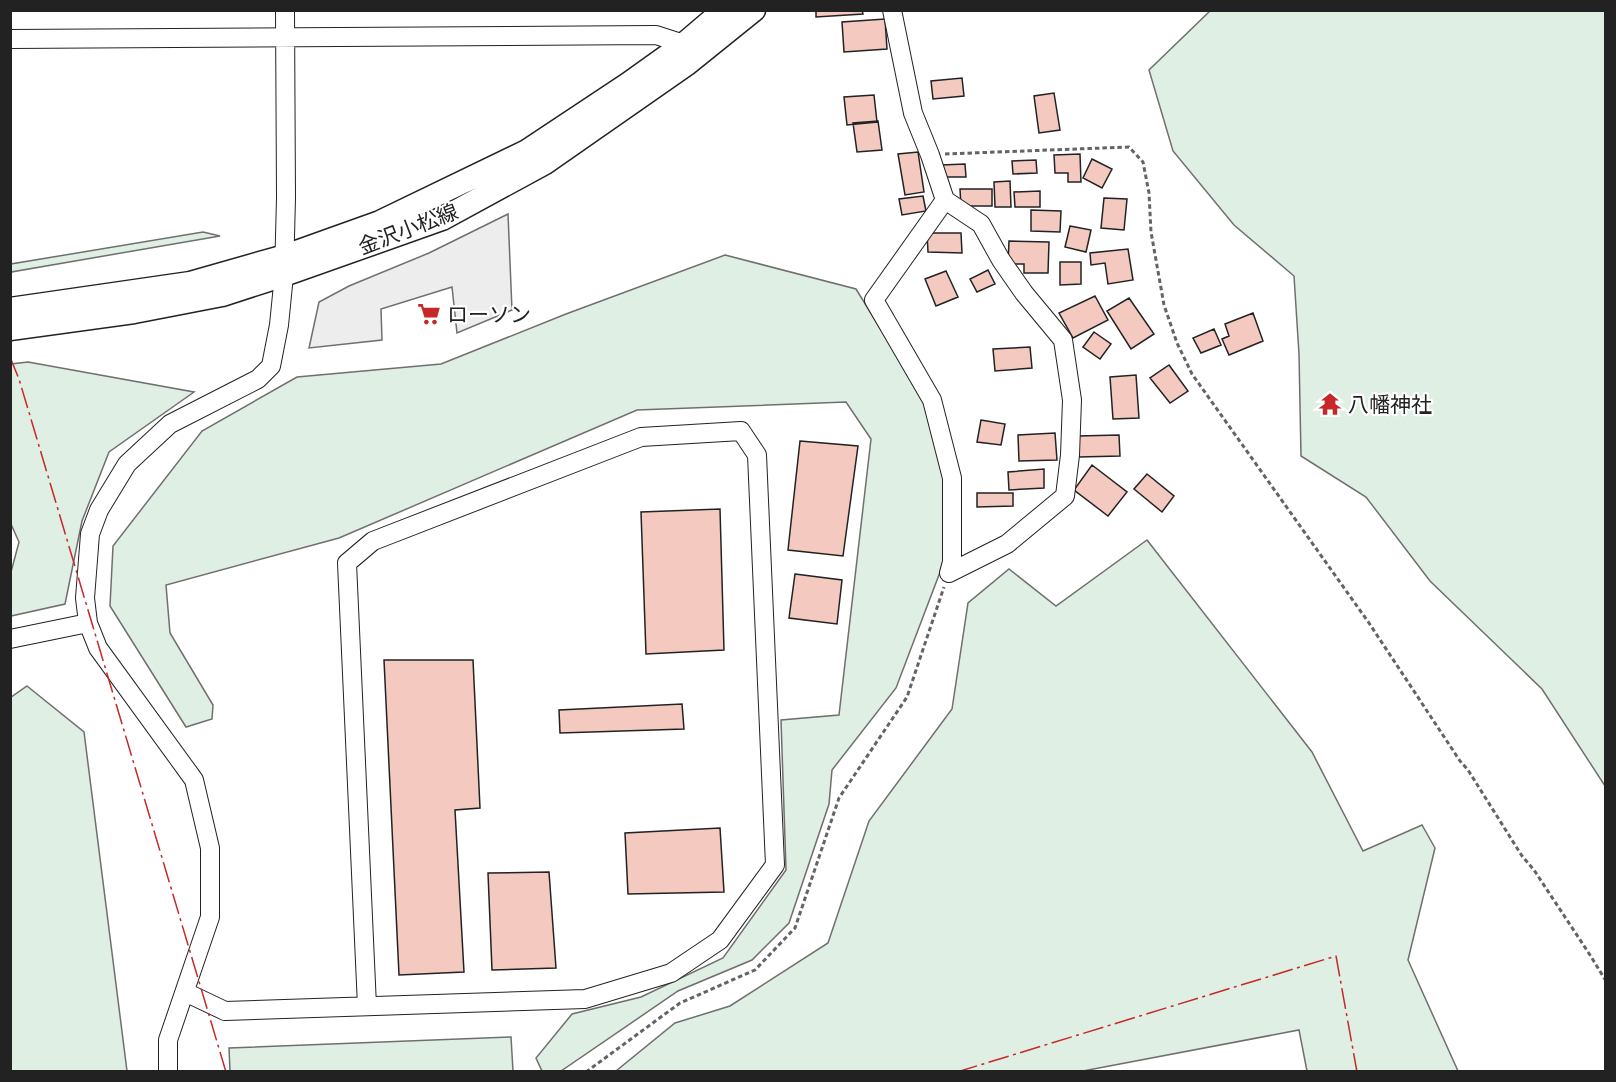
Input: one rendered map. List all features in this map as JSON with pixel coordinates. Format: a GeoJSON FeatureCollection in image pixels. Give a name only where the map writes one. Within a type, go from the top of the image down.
{"type":"FeatureCollection","features":[{"type":"Feature","properties":{"kind":"main road","name":"金沢小松線"},"geometry":{"type":"LineString","coordinates":[[10,329],[134,312],[222,295],[527,152],[684,44],[724,10]]}},
{"type":"Feature","properties":{"kind":"main road","name":"金沢小松線"},"geometry":{"type":"LineString","coordinates":[[10,309],[189,283],[285,266],[442,219],[545,163],[687,64],[754,10]]}},
{"type":"Feature","properties":{"kind":"street"},"geometry":{"type":"LineString","coordinates":[[168,1071],[168,1040],[210,917],[210,848],[194,780],[98,648],[88,623],[85,598],[90,534],[99,510],[127,464],[170,424],[258,379],[271,366],[279,325],[285,266],[285,10]]}},
{"type":"Feature","properties":{"kind":"street"},"geometry":{"type":"LineString","coordinates":[[892,10],[913,113],[945,200],[981,224],[1000,260],[1063,340],[1072,400],[1070,455],[1065,496],[1007,544],[949,573]]}},
{"type":"Feature","properties":{"kind":"street"},"geometry":{"type":"LineString","coordinates":[[10,39],[656,35],[684,44]]}},
{"type":"Feature","properties":{"kind":"street"},"geometry":{"type":"LineString","coordinates":[[945,200],[874,300],[932,400],[952,478],[952,562],[949,573]]}},
{"type":"Feature","properties":{"kind":"street"},"geometry":{"type":"LineString","coordinates":[[185,992],[225,1011],[585,999],[671,973],[720,940],[775,865],[757,455],[741,431],[641,437],[373,541],[347,563],[367,1006]]}},
{"type":"Feature","properties":{"kind":"street"},"geometry":{"type":"LineString","coordinates":[[10,639],[88,623]]}},
{"type":"Feature","properties":{"kind":"path"},"geometry":{"type":"LineString","coordinates":[[930,155],[1130,147],[1143,162],[1149,193],[1151,232],[1164,305],[1177,343],[1192,374],[1369,623],[1605,981]]}},
{"type":"Feature","properties":{"kind":"path"},"geometry":{"type":"LineString","coordinates":[[586,1071],[680,1003],[755,970],[795,928],[839,798],[907,697],[949,573]]}},
{"type":"Feature","properties":{"kind":"green space"},"geometry":{"type":"Polygon","coordinates":[[[1210,11],[1605,11],[1605,786],[1542,689],[1430,581],[1366,497],[1301,456],[1299,354],[1294,276],[1234,225],[1173,151],[1149,70],[1210,11]]]}},
{"type":"Feature","properties":{"kind":"green space"},"geometry":{"type":"Polygon","coordinates":[[[203,232],[220,236],[11,272],[11,264],[203,232]]]}},
{"type":"Feature","properties":{"kind":"green space"},"geometry":{"type":"Polygon","coordinates":[[[725,255],[856,289],[925,401],[945,479],[945,559],[896,688],[832,770],[829,804],[789,923],[752,960],[678,991],[561,1071],[542,1071],[536,1058],[572,1014],[641,997],[723,958],[786,870],[781,720],[839,715],[871,439],[846,402],[637,410],[339,538],[166,585],[170,633],[213,705],[212,719],[186,727],[110,606],[113,546],[202,431],[297,377],[441,364],[566,314],[725,255]]]}},
{"type":"Feature","properties":{"kind":"green space"},"geometry":{"type":"Polygon","coordinates":[[[28,362],[194,392],[109,452],[82,521],[65,604],[11,616],[11,572],[19,542],[11,524],[11,364],[28,362]]]}},
{"type":"Feature","properties":{"kind":"green space"},"geometry":{"type":"Polygon","coordinates":[[[1147,540],[1312,752],[1363,851],[1422,825],[1435,848],[1408,960],[1458,1071],[1307,1071],[1299,1030],[1083,1071],[616,1071],[675,1023],[730,1006],[828,943],[869,821],[952,709],[968,603],[1009,569],[1056,606],[1147,540]]]}},
{"type":"Feature","properties":{"kind":"green space"},"geometry":{"type":"Polygon","coordinates":[[[27,686],[84,732],[127,1071],[11,1071],[10,698],[27,686]]]}},
{"type":"Feature","properties":{"kind":"green space"},"geometry":{"type":"Polygon","coordinates":[[[511,1037],[513,1071],[230,1071],[229,1048],[511,1037]]]}},
{"type":"Feature","properties":{"kind":"shaded area"},"geometry":{"type":"Polygon","coordinates":[[[508,214],[512,310],[457,333],[452,287],[381,309],[382,340],[309,348],[319,302],[349,286],[429,253],[508,214]]]}},
{"type":"Feature","properties":{"kind":"building"},"geometry":{"type":"Polygon","coordinates":[[[816,10],[862,10],[863,14],[816,17],[816,10]]]}},
{"type":"Feature","properties":{"kind":"building"},"geometry":{"type":"Polygon","coordinates":[[[885,19],[887,49],[844,52],[842,22],[885,19]]]}},
{"type":"Feature","properties":{"kind":"building"},"geometry":{"type":"Polygon","coordinates":[[[962,78],[964,96],[933,99],[931,81],[962,78]]]}},
{"type":"Feature","properties":{"kind":"building"},"geometry":{"type":"Polygon","coordinates":[[[1054,93],[1060,130],[1039,133],[1034,96],[1054,93]]]}},
{"type":"Feature","properties":{"kind":"building"},"geometry":{"type":"Polygon","coordinates":[[[874,95],[877,122],[847,125],[844,97],[874,95]]]}},
{"type":"Feature","properties":{"kind":"building"},"geometry":{"type":"Polygon","coordinates":[[[878,121],[882,150],[857,152],[853,123],[878,121]]]}},
{"type":"Feature","properties":{"kind":"building"},"geometry":{"type":"Polygon","coordinates":[[[918,152],[924,192],[905,195],[898,154],[918,152]]]}},
{"type":"Feature","properties":{"kind":"building"},"geometry":{"type":"Polygon","coordinates":[[[1080,154],[1081,182],[1068,182],[1068,173],[1055,173],[1054,155],[1080,154]]]}},
{"type":"Feature","properties":{"kind":"building"},"geometry":{"type":"Polygon","coordinates":[[[1092,159],[1112,169],[1102,188],[1083,178],[1092,159]]]}},
{"type":"Feature","properties":{"kind":"building"},"geometry":{"type":"Polygon","coordinates":[[[1036,160],[1037,173],[1013,174],[1012,161],[1036,160]]]}},
{"type":"Feature","properties":{"kind":"building"},"geometry":{"type":"Polygon","coordinates":[[[965,164],[966,177],[942,177],[941,165],[965,164]]]}},
{"type":"Feature","properties":{"kind":"building"},"geometry":{"type":"Polygon","coordinates":[[[1010,181],[1011,207],[995,207],[994,182],[1010,181]]]}},
{"type":"Feature","properties":{"kind":"building"},"geometry":{"type":"Polygon","coordinates":[[[960,189],[992,189],[992,206],[961,206],[960,189]]]}},
{"type":"Feature","properties":{"kind":"building"},"geometry":{"type":"Polygon","coordinates":[[[1040,191],[1040,207],[1015,207],[1014,192],[1040,191]]]}},
{"type":"Feature","properties":{"kind":"building"},"geometry":{"type":"Polygon","coordinates":[[[923,196],[926,211],[902,215],[899,199],[923,196]]]}},
{"type":"Feature","properties":{"kind":"building"},"geometry":{"type":"Polygon","coordinates":[[[1104,198],[1127,199],[1124,230],[1101,228],[1104,198]]]}},
{"type":"Feature","properties":{"kind":"building"},"geometry":{"type":"Polygon","coordinates":[[[1031,210],[1061,211],[1060,232],[1031,231],[1031,210]]]}},
{"type":"Feature","properties":{"kind":"building"},"geometry":{"type":"Polygon","coordinates":[[[1070,226],[1091,230],[1086,252],[1065,247],[1070,226]]]}},
{"type":"Feature","properties":{"kind":"building"},"geometry":{"type":"Polygon","coordinates":[[[927,233],[961,233],[962,253],[928,252],[927,233]]]}},
{"type":"Feature","properties":{"kind":"building"},"geometry":{"type":"Polygon","coordinates":[[[1009,241],[1049,242],[1048,273],[1024,273],[1024,264],[1008,264],[1009,241]]]}},
{"type":"Feature","properties":{"kind":"building"},"geometry":{"type":"Polygon","coordinates":[[[1128,249],[1133,280],[1108,284],[1105,263],[1091,265],[1090,253],[1128,249]]]}},
{"type":"Feature","properties":{"kind":"building"},"geometry":{"type":"Polygon","coordinates":[[[1060,262],[1081,262],[1081,284],[1060,285],[1060,262]]]}},
{"type":"Feature","properties":{"kind":"building"},"geometry":{"type":"Polygon","coordinates":[[[988,270],[995,284],[977,292],[970,279],[988,270]]]}},
{"type":"Feature","properties":{"kind":"building"},"geometry":{"type":"Polygon","coordinates":[[[946,271],[958,297],[936,306],[925,279],[946,271]]]}},
{"type":"Feature","properties":{"kind":"building"},"geometry":{"type":"Polygon","coordinates":[[[1095,296],[1108,320],[1073,338],[1059,313],[1095,296]]]}},
{"type":"Feature","properties":{"kind":"building"},"geometry":{"type":"Polygon","coordinates":[[[1129,298],[1154,334],[1131,349],[1107,311],[1129,298]]]}},
{"type":"Feature","properties":{"kind":"building"},"geometry":{"type":"Polygon","coordinates":[[[1253,313],[1263,341],[1229,355],[1222,339],[1229,336],[1225,324],[1253,313]]]}},
{"type":"Feature","properties":{"kind":"building"},"geometry":{"type":"Polygon","coordinates":[[[1214,329],[1221,345],[1201,353],[1193,338],[1214,329]]]}},
{"type":"Feature","properties":{"kind":"building"},"geometry":{"type":"Polygon","coordinates":[[[1094,332],[1111,344],[1100,359],[1083,347],[1094,332]]]}},
{"type":"Feature","properties":{"kind":"building"},"geometry":{"type":"Polygon","coordinates":[[[1030,347],[1032,368],[995,371],[993,349],[1030,347]]]}},
{"type":"Feature","properties":{"kind":"building"},"geometry":{"type":"Polygon","coordinates":[[[1169,365],[1188,391],[1170,403],[1150,378],[1169,365]]]}},
{"type":"Feature","properties":{"kind":"building"},"geometry":{"type":"Polygon","coordinates":[[[1136,375],[1139,418],[1113,419],[1110,377],[1136,375]]]}},
{"type":"Feature","properties":{"kind":"building"},"geometry":{"type":"Polygon","coordinates":[[[981,420],[1005,424],[1001,445],[977,442],[981,420]]]}},
{"type":"Feature","properties":{"kind":"building"},"geometry":{"type":"Polygon","coordinates":[[[1055,433],[1057,460],[1019,461],[1018,435],[1055,433]]]}},
{"type":"Feature","properties":{"kind":"building"},"geometry":{"type":"Polygon","coordinates":[[[1119,435],[1120,456],[1079,457],[1078,436],[1119,435]]]}},
{"type":"Feature","properties":{"kind":"building"},"geometry":{"type":"Polygon","coordinates":[[[800,441],[858,446],[843,556],[788,550],[800,441]]]}},
{"type":"Feature","properties":{"kind":"building"},"geometry":{"type":"Polygon","coordinates":[[[1092,465],[1127,492],[1108,516],[1074,490],[1092,465]]]}},
{"type":"Feature","properties":{"kind":"building"},"geometry":{"type":"Polygon","coordinates":[[[1044,469],[1044,488],[1009,490],[1008,472],[1044,469]]]}},
{"type":"Feature","properties":{"kind":"building"},"geometry":{"type":"Polygon","coordinates":[[[1147,474],[1174,496],[1162,512],[1134,489],[1147,474]]]}},
{"type":"Feature","properties":{"kind":"building"},"geometry":{"type":"Polygon","coordinates":[[[977,493],[1013,493],[1013,506],[977,507],[977,493]]]}},
{"type":"Feature","properties":{"kind":"building"},"geometry":{"type":"Polygon","coordinates":[[[720,509],[724,650],[646,654],[641,512],[720,509]]]}},
{"type":"Feature","properties":{"kind":"building"},"geometry":{"type":"Polygon","coordinates":[[[795,574],[842,580],[837,624],[789,618],[795,574]]]}},
{"type":"Feature","properties":{"kind":"building"},"geometry":{"type":"Polygon","coordinates":[[[384,660],[473,660],[480,808],[455,810],[464,972],[399,975],[384,660]]]}},
{"type":"Feature","properties":{"kind":"building"},"geometry":{"type":"Polygon","coordinates":[[[682,704],[684,729],[560,733],[559,710],[682,704]]]}},
{"type":"Feature","properties":{"kind":"building"},"geometry":{"type":"Polygon","coordinates":[[[720,828],[724,892],[628,894],[625,833],[720,828]]]}},
{"type":"Feature","properties":{"kind":"building"},"geometry":{"type":"Polygon","coordinates":[[[549,872],[556,968],[492,970],[488,873],[549,872]]]}},
{"type":"Feature","properties":{"kind":"power"},"geometry":{"type":"LineString","coordinates":[[10,357],[19,379],[226,1072]]}},
{"type":"Feature","properties":{"kind":"power"},"geometry":{"type":"LineString","coordinates":[[957,1072],[1336,956],[1357,1072]]}},
{"type":"Feature","properties":{"kind":"place","name":"ローソン"},"geometry":{"type":"Point","coordinates":[429,314]}},
{"type":"Feature","properties":{"kind":"place","name":"八幡神社"},"geometry":{"type":"Point","coordinates":[1330,404]}}]}
